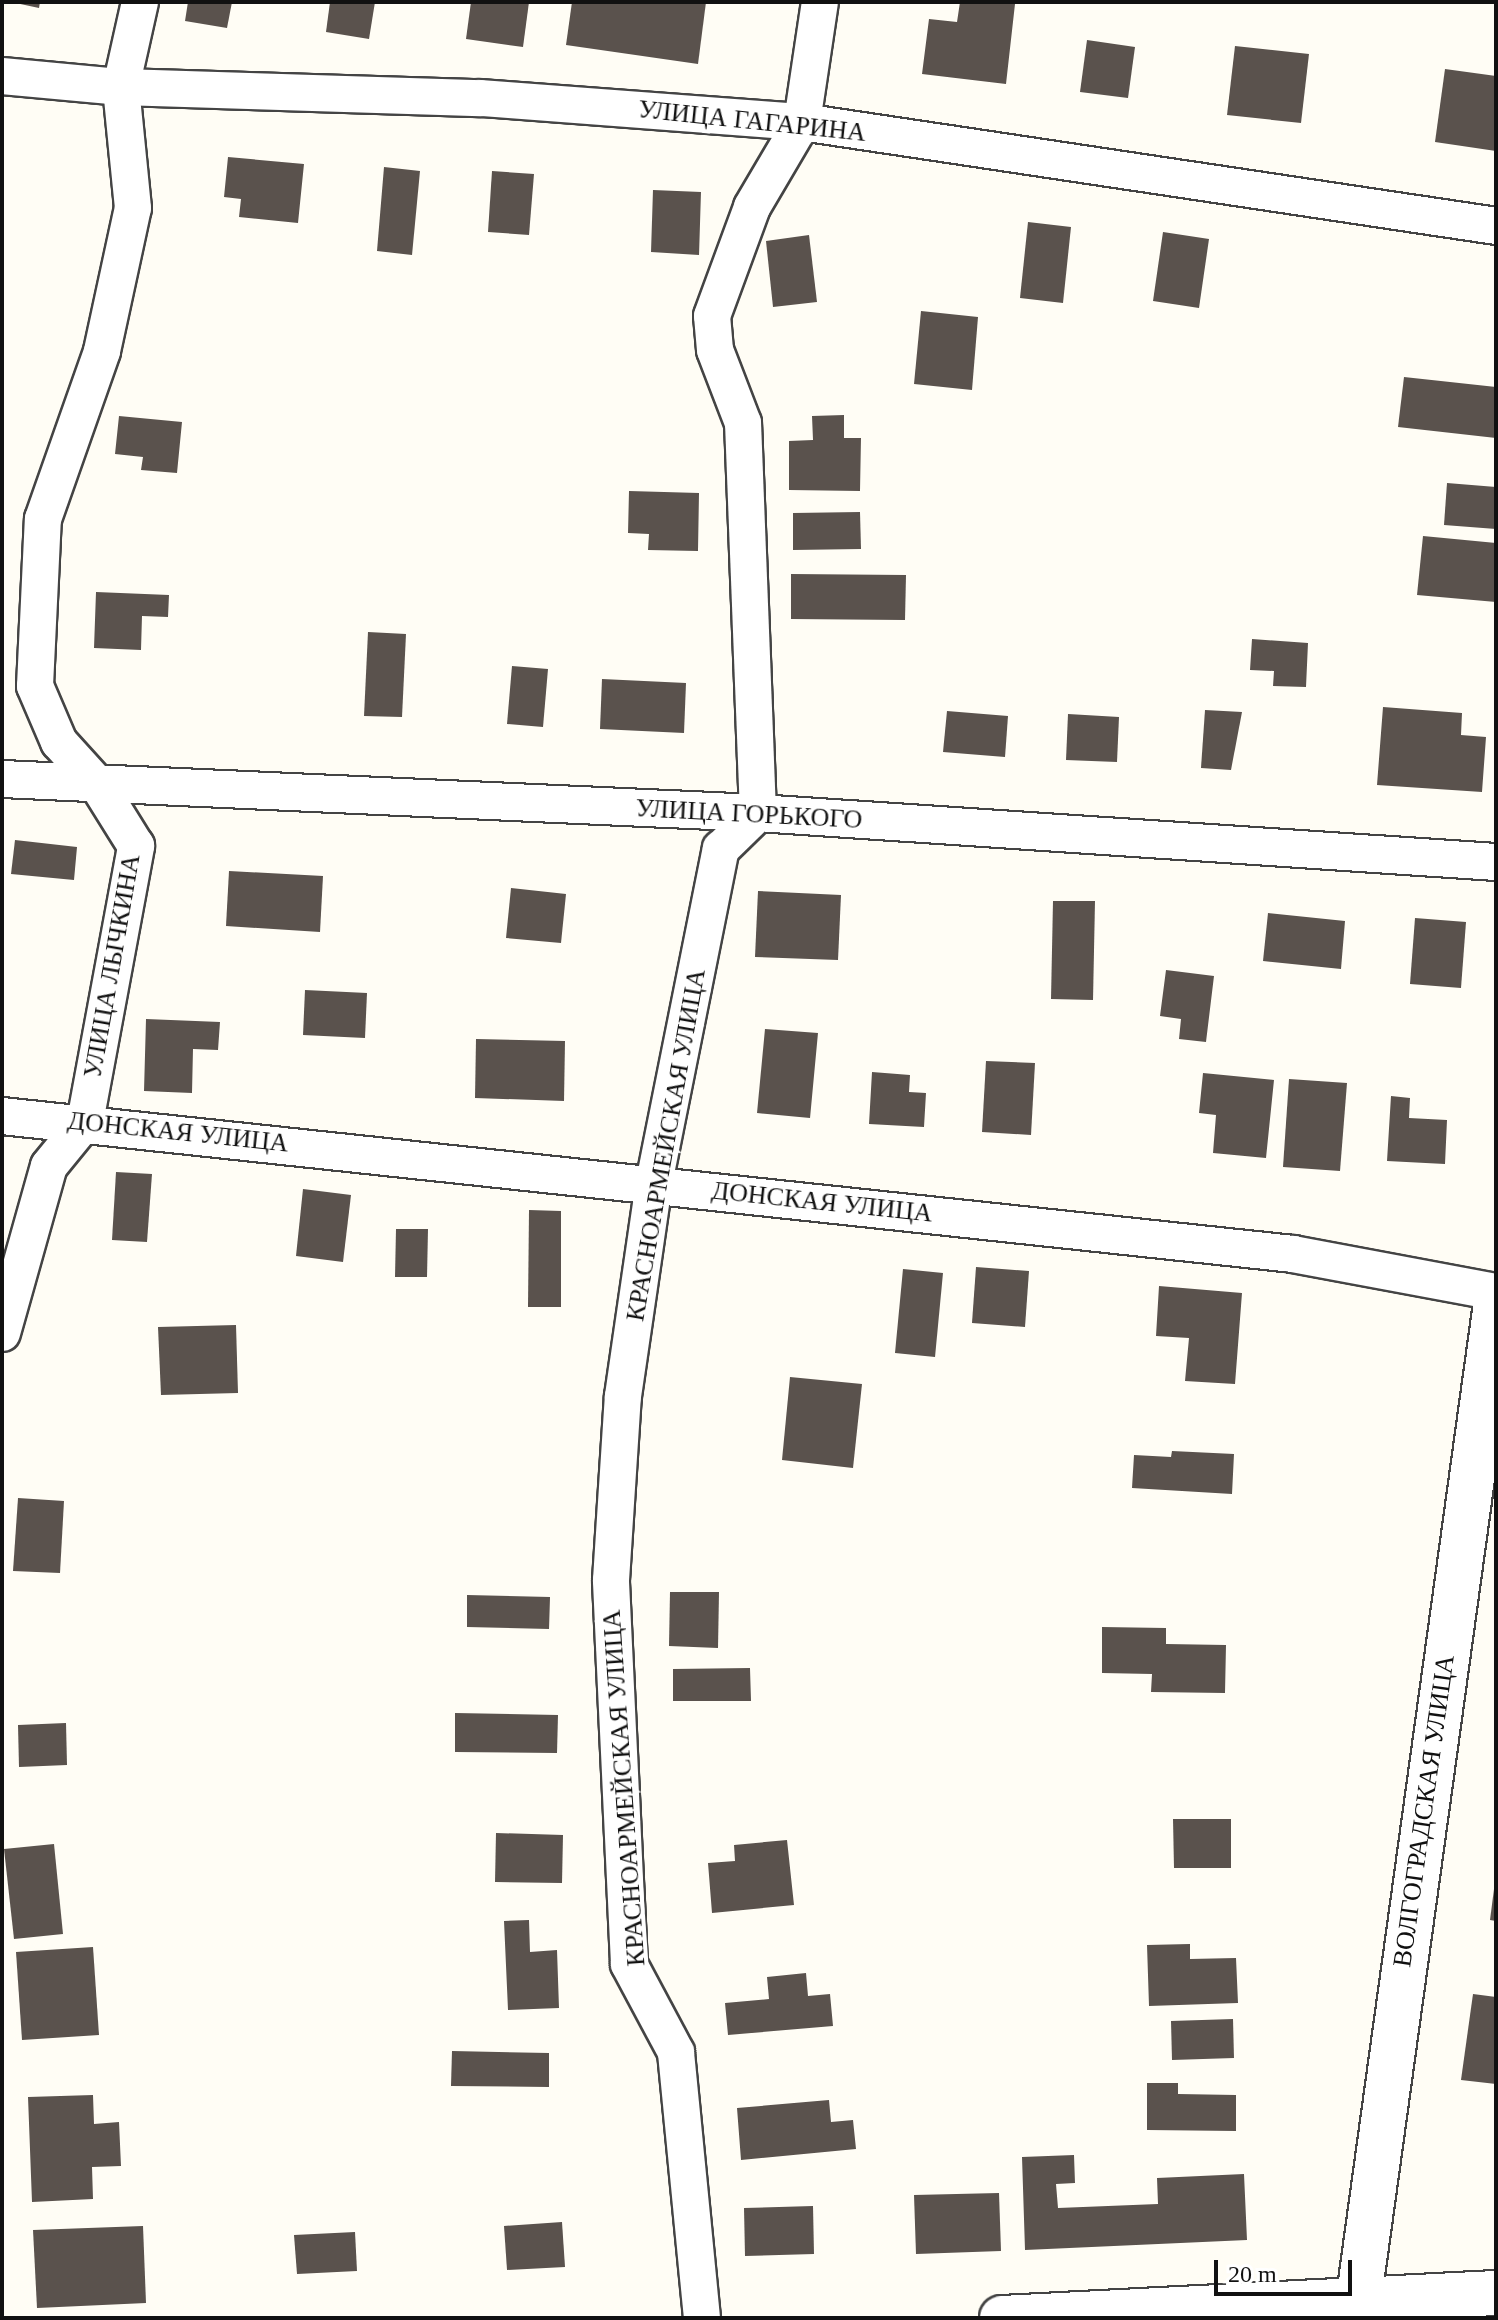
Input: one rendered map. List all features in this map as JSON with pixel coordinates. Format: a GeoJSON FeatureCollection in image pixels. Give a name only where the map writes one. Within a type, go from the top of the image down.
{"type":"FeatureCollection","features":[{"type":"Feature","properties":{"kind":"street","name":"УЛИЦА ЛЫЧКИНА"},"geometry":{"type":"LineString","coordinates":[[2,1333],[49,1166],[85,1122],[136,846],[98,785],[59,742],[35,686],[43,519],[102,351],[133,208],[121,87],[140,2]]}},
{"type":"Feature","properties":{"kind":"street"},"geometry":{"type":"LineString","coordinates":[[758,813],[743,423],[715,350],[712,316],[752,207],[802,122],[820,2]]}},
{"type":"Feature","properties":{"kind":"street","name":"УЛИЦА ГАГАРИНА"},"geometry":{"type":"LineString","coordinates":[[2,76],[121,87],[481,98],[802,122],[1496,226]]}},
{"type":"Feature","properties":{"kind":"street","name":"УЛИЦА ГОРЬКОГО"},"geometry":{"type":"LineString","coordinates":[[2,779],[758,813],[1496,862]]}},
{"type":"Feature","properties":{"kind":"street","name":"КРАСНОАРМЕЙСКАЯ УЛИЦА"},"geometry":{"type":"LineString","coordinates":[[702,2318],[676,2052],[629,1964],[611,1580],[623,1396],[654,1183],[721,849],[758,813]]}},
{"type":"Feature","properties":{"kind":"street","name":"ДОНСКАЯ УЛИЦА"},"geometry":{"type":"LineString","coordinates":[[2,1116],[85,1122],[1293,1254],[1496,1292]]}},
{"type":"Feature","properties":{"kind":"street","name":"ВОЛГОГРАДСКАЯ УЛИЦА"},"geometry":{"type":"LineString","coordinates":[[1355,2310],[1496,1304]]}},
{"type":"Feature","properties":{"kind":"street"},"geometry":{"type":"LineString","coordinates":[[1002,2318],[1355,2310],[1496,2293]]}},
{"type":"Feature","properties":{"kind":"building"},"geometry":{"type":"Polygon","coordinates":[[[11,2],[40,2],[39,8],[11,2]]]}},
{"type":"Feature","properties":{"kind":"building"},"geometry":{"type":"Polygon","coordinates":[[[188,2],[232,2],[227,28],[185,21],[188,2]]]}},
{"type":"Feature","properties":{"kind":"building"},"geometry":{"type":"Polygon","coordinates":[[[330,2],[375,2],[369,39],[326,32],[330,2]]]}},
{"type":"Feature","properties":{"kind":"building"},"geometry":{"type":"Polygon","coordinates":[[[471,2],[529,2],[523,47],[466,39],[471,2]]]}},
{"type":"Feature","properties":{"kind":"building"},"geometry":{"type":"Polygon","coordinates":[[[572,2],[706,2],[698,64],[566,45],[572,2]]]}},
{"type":"Feature","properties":{"kind":"building"},"geometry":{"type":"Polygon","coordinates":[[[960,2],[1015,4],[1006,84],[922,74],[929,19],[957,22],[960,2]]]}},
{"type":"Feature","properties":{"kind":"building"},"geometry":{"type":"Polygon","coordinates":[[[1087,40],[1135,47],[1128,98],[1080,92],[1087,40]]]}},
{"type":"Feature","properties":{"kind":"building"},"geometry":{"type":"Polygon","coordinates":[[[1235,46],[1309,54],[1301,123],[1227,115],[1235,46]]]}},
{"type":"Feature","properties":{"kind":"building"},"geometry":{"type":"Polygon","coordinates":[[[1445,69],[1496,76],[1496,151],[1435,142],[1445,69]]]}},
{"type":"Feature","properties":{"kind":"building"},"geometry":{"type":"Polygon","coordinates":[[[228,157],[304,164],[298,223],[239,217],[241,199],[224,197],[228,157]]]}},
{"type":"Feature","properties":{"kind":"building"},"geometry":{"type":"Polygon","coordinates":[[[384,167],[420,171],[412,255],[377,251],[384,167]]]}},
{"type":"Feature","properties":{"kind":"building"},"geometry":{"type":"Polygon","coordinates":[[[492,171],[534,174],[529,235],[488,232],[492,171]]]}},
{"type":"Feature","properties":{"kind":"building"},"geometry":{"type":"Polygon","coordinates":[[[653,190],[701,192],[699,255],[651,252],[653,190]]]}},
{"type":"Feature","properties":{"kind":"building"},"geometry":{"type":"Polygon","coordinates":[[[1028,222],[1071,227],[1063,303],[1020,298],[1028,222]]]}},
{"type":"Feature","properties":{"kind":"building"},"geometry":{"type":"Polygon","coordinates":[[[1163,232],[1209,239],[1199,308],[1153,301],[1163,232]]]}},
{"type":"Feature","properties":{"kind":"building"},"geometry":{"type":"Polygon","coordinates":[[[809,235],[817,302],[773,307],[766,241],[809,235]]]}},
{"type":"Feature","properties":{"kind":"building"},"geometry":{"type":"Polygon","coordinates":[[[921,311],[978,317],[972,390],[914,384],[921,311]]]}},
{"type":"Feature","properties":{"kind":"building"},"geometry":{"type":"Polygon","coordinates":[[[1404,377],[1496,387],[1496,438],[1398,427],[1404,377]]]}},
{"type":"Feature","properties":{"kind":"building"},"geometry":{"type":"Polygon","coordinates":[[[844,415],[844,438],[861,438],[860,491],[789,490],[789,441],[813,440],[812,416],[844,415]]]}},
{"type":"Feature","properties":{"kind":"building"},"geometry":{"type":"Polygon","coordinates":[[[119,416],[182,422],[177,473],[141,470],[143,457],[115,454],[119,416]]]}},
{"type":"Feature","properties":{"kind":"building"},"geometry":{"type":"Polygon","coordinates":[[[1447,483],[1496,487],[1496,529],[1444,525],[1447,483]]]}},
{"type":"Feature","properties":{"kind":"building"},"geometry":{"type":"Polygon","coordinates":[[[629,491],[699,493],[698,551],[648,550],[649,534],[628,533],[629,491]]]}},
{"type":"Feature","properties":{"kind":"building"},"geometry":{"type":"Polygon","coordinates":[[[860,512],[861,549],[793,550],[793,513],[860,512]]]}},
{"type":"Feature","properties":{"kind":"building"},"geometry":{"type":"Polygon","coordinates":[[[1423,536],[1496,543],[1496,602],[1417,595],[1423,536]]]}},
{"type":"Feature","properties":{"kind":"building"},"geometry":{"type":"Polygon","coordinates":[[[791,574],[906,575],[905,620],[791,619],[791,574]]]}},
{"type":"Feature","properties":{"kind":"building"},"geometry":{"type":"Polygon","coordinates":[[[96,592],[169,595],[168,617],[142,616],[141,650],[94,648],[96,592]]]}},
{"type":"Feature","properties":{"kind":"building"},"geometry":{"type":"Polygon","coordinates":[[[368,632],[406,634],[402,717],[364,716],[368,632]]]}},
{"type":"Feature","properties":{"kind":"building"},"geometry":{"type":"Polygon","coordinates":[[[1252,639],[1308,643],[1306,687],[1273,686],[1274,671],[1250,670],[1252,639]]]}},
{"type":"Feature","properties":{"kind":"building"},"geometry":{"type":"Polygon","coordinates":[[[512,666],[548,669],[543,727],[507,724],[512,666]]]}},
{"type":"Feature","properties":{"kind":"building"},"geometry":{"type":"Polygon","coordinates":[[[602,679],[686,683],[684,733],[600,729],[602,679]]]}},
{"type":"Feature","properties":{"kind":"building"},"geometry":{"type":"Polygon","coordinates":[[[1383,707],[1462,713],[1461,735],[1486,737],[1482,792],[1377,785],[1383,707]]]}},
{"type":"Feature","properties":{"kind":"building"},"geometry":{"type":"Polygon","coordinates":[[[1205,710],[1242,712],[1231,770],[1201,768],[1205,710]]]}},
{"type":"Feature","properties":{"kind":"building"},"geometry":{"type":"Polygon","coordinates":[[[947,711],[1008,716],[1005,757],[943,752],[947,711]]]}},
{"type":"Feature","properties":{"kind":"building"},"geometry":{"type":"Polygon","coordinates":[[[1068,714],[1119,717],[1117,762],[1066,760],[1068,714]]]}},
{"type":"Feature","properties":{"kind":"building"},"geometry":{"type":"Polygon","coordinates":[[[15,840],[77,847],[74,880],[11,874],[15,840]]]}},
{"type":"Feature","properties":{"kind":"building"},"geometry":{"type":"Polygon","coordinates":[[[229,871],[323,876],[320,932],[226,926],[229,871]]]}},
{"type":"Feature","properties":{"kind":"building"},"geometry":{"type":"Polygon","coordinates":[[[511,888],[566,894],[561,943],[506,938],[511,888]]]}},
{"type":"Feature","properties":{"kind":"building"},"geometry":{"type":"Polygon","coordinates":[[[758,891],[841,895],[838,960],[755,957],[758,891]]]}},
{"type":"Feature","properties":{"kind":"building"},"geometry":{"type":"Polygon","coordinates":[[[1053,901],[1095,901],[1093,1000],[1051,999],[1053,901]]]}},
{"type":"Feature","properties":{"kind":"building"},"geometry":{"type":"Polygon","coordinates":[[[1268,913],[1345,921],[1341,969],[1263,961],[1268,913]]]}},
{"type":"Feature","properties":{"kind":"building"},"geometry":{"type":"Polygon","coordinates":[[[1415,918],[1466,922],[1461,988],[1410,984],[1415,918]]]}},
{"type":"Feature","properties":{"kind":"building"},"geometry":{"type":"Polygon","coordinates":[[[1166,970],[1214,976],[1206,1042],[1179,1039],[1181,1019],[1160,1016],[1166,970]]]}},
{"type":"Feature","properties":{"kind":"building"},"geometry":{"type":"Polygon","coordinates":[[[305,990],[367,993],[365,1038],[303,1035],[305,990]]]}},
{"type":"Feature","properties":{"kind":"building"},"geometry":{"type":"Polygon","coordinates":[[[146,1019],[220,1022],[218,1050],[193,1049],[192,1093],[144,1091],[146,1019]]]}},
{"type":"Feature","properties":{"kind":"building"},"geometry":{"type":"Polygon","coordinates":[[[765,1029],[818,1033],[810,1118],[757,1113],[765,1029]]]}},
{"type":"Feature","properties":{"kind":"building"},"geometry":{"type":"Polygon","coordinates":[[[476,1039],[565,1041],[564,1101],[475,1098],[476,1039]]]}},
{"type":"Feature","properties":{"kind":"building"},"geometry":{"type":"Polygon","coordinates":[[[986,1061],[1035,1063],[1031,1135],[982,1132],[986,1061]]]}},
{"type":"Feature","properties":{"kind":"building"},"geometry":{"type":"Polygon","coordinates":[[[872,1072],[910,1075],[909,1092],[926,1093],[924,1127],[869,1124],[872,1072]]]}},
{"type":"Feature","properties":{"kind":"building"},"geometry":{"type":"Polygon","coordinates":[[[1203,1073],[1274,1080],[1266,1158],[1213,1153],[1216,1115],[1199,1113],[1203,1073]]]}},
{"type":"Feature","properties":{"kind":"building"},"geometry":{"type":"Polygon","coordinates":[[[1289,1079],[1347,1083],[1340,1171],[1283,1167],[1289,1079]]]}},
{"type":"Feature","properties":{"kind":"building"},"geometry":{"type":"Polygon","coordinates":[[[1391,1096],[1410,1098],[1409,1118],[1447,1120],[1445,1164],[1387,1161],[1391,1096]]]}},
{"type":"Feature","properties":{"kind":"building"},"geometry":{"type":"Polygon","coordinates":[[[116,1172],[152,1174],[147,1242],[112,1240],[116,1172]]]}},
{"type":"Feature","properties":{"kind":"building"},"geometry":{"type":"Polygon","coordinates":[[[303,1189],[351,1195],[343,1262],[296,1256],[303,1189]]]}},
{"type":"Feature","properties":{"kind":"building"},"geometry":{"type":"Polygon","coordinates":[[[529,1210],[561,1211],[561,1307],[528,1307],[529,1210]]]}},
{"type":"Feature","properties":{"kind":"building"},"geometry":{"type":"Polygon","coordinates":[[[396,1229],[428,1229],[427,1277],[395,1277],[396,1229]]]}},
{"type":"Feature","properties":{"kind":"building"},"geometry":{"type":"Polygon","coordinates":[[[976,1267],[1029,1271],[1025,1327],[972,1323],[976,1267]]]}},
{"type":"Feature","properties":{"kind":"building"},"geometry":{"type":"Polygon","coordinates":[[[903,1269],[943,1273],[935,1357],[895,1353],[903,1269]]]}},
{"type":"Feature","properties":{"kind":"building"},"geometry":{"type":"Polygon","coordinates":[[[1159,1286],[1242,1293],[1235,1384],[1185,1381],[1189,1338],[1156,1336],[1159,1286]]]}},
{"type":"Feature","properties":{"kind":"building"},"geometry":{"type":"Polygon","coordinates":[[[236,1325],[238,1393],[161,1395],[158,1327],[236,1325]]]}},
{"type":"Feature","properties":{"kind":"building"},"geometry":{"type":"Polygon","coordinates":[[[790,1377],[862,1384],[853,1468],[782,1460],[790,1377]]]}},
{"type":"Feature","properties":{"kind":"building"},"geometry":{"type":"Polygon","coordinates":[[[1172,1451],[1234,1454],[1232,1494],[1132,1488],[1134,1455],[1171,1457],[1172,1451]]]}},
{"type":"Feature","properties":{"kind":"building"},"geometry":{"type":"Polygon","coordinates":[[[18,1498],[64,1501],[60,1573],[13,1571],[18,1498]]]}},
{"type":"Feature","properties":{"kind":"building"},"geometry":{"type":"Polygon","coordinates":[[[670,1592],[719,1592],[718,1648],[669,1646],[670,1592]]]}},
{"type":"Feature","properties":{"kind":"building"},"geometry":{"type":"Polygon","coordinates":[[[467,1595],[550,1597],[549,1629],[467,1627],[467,1595]]]}},
{"type":"Feature","properties":{"kind":"building"},"geometry":{"type":"Polygon","coordinates":[[[1102,1627],[1166,1628],[1166,1644],[1226,1645],[1225,1693],[1151,1692],[1152,1674],[1102,1673],[1102,1627]]]}},
{"type":"Feature","properties":{"kind":"building"},"geometry":{"type":"Polygon","coordinates":[[[750,1668],[751,1701],[673,1701],[673,1669],[750,1668]]]}},
{"type":"Feature","properties":{"kind":"building"},"geometry":{"type":"Polygon","coordinates":[[[455,1713],[558,1715],[557,1753],[455,1752],[455,1713]]]}},
{"type":"Feature","properties":{"kind":"building"},"geometry":{"type":"Polygon","coordinates":[[[66,1723],[67,1765],[19,1767],[18,1725],[66,1723]]]}},
{"type":"Feature","properties":{"kind":"building"},"geometry":{"type":"Polygon","coordinates":[[[1173,1819],[1231,1819],[1231,1868],[1174,1868],[1173,1819]]]}},
{"type":"Feature","properties":{"kind":"building"},"geometry":{"type":"Polygon","coordinates":[[[496,1833],[563,1835],[562,1883],[495,1882],[496,1833]]]}},
{"type":"Feature","properties":{"kind":"building"},"geometry":{"type":"Polygon","coordinates":[[[787,1840],[794,1905],[712,1913],[708,1863],[735,1861],[734,1845],[787,1840]]]}},
{"type":"Feature","properties":{"kind":"building"},"geometry":{"type":"Polygon","coordinates":[[[54,1844],[63,1934],[14,1939],[4,1849],[54,1844]]]}},
{"type":"Feature","properties":{"kind":"building"},"geometry":{"type":"Polygon","coordinates":[[[1496,1889],[1496,1921],[1490,1920],[1496,1889]]]}},
{"type":"Feature","properties":{"kind":"building"},"geometry":{"type":"Polygon","coordinates":[[[529,1920],[530,1952],[557,1950],[559,2008],[508,2010],[504,1921],[529,1920]]]}},
{"type":"Feature","properties":{"kind":"building"},"geometry":{"type":"Polygon","coordinates":[[[1190,1944],[1190,1959],[1236,1958],[1238,2003],[1149,2006],[1147,1945],[1190,1944]]]}},
{"type":"Feature","properties":{"kind":"building"},"geometry":{"type":"Polygon","coordinates":[[[93,1947],[99,2035],[22,2040],[16,1952],[93,1947]]]}},
{"type":"Feature","properties":{"kind":"building"},"geometry":{"type":"Polygon","coordinates":[[[806,1973],[808,1996],[830,1994],[833,2026],[728,2035],[725,2003],[769,1999],[767,1977],[806,1973]]]}},
{"type":"Feature","properties":{"kind":"building"},"geometry":{"type":"Polygon","coordinates":[[[1473,1994],[1496,1997],[1496,2084],[1461,2080],[1473,1994]]]}},
{"type":"Feature","properties":{"kind":"building"},"geometry":{"type":"Polygon","coordinates":[[[1233,2019],[1234,2058],[1172,2060],[1171,2021],[1233,2019]]]}},
{"type":"Feature","properties":{"kind":"building"},"geometry":{"type":"Polygon","coordinates":[[[452,2051],[549,2053],[549,2087],[451,2086],[452,2051]]]}},
{"type":"Feature","properties":{"kind":"building"},"geometry":{"type":"Polygon","coordinates":[[[1147,2083],[1178,2083],[1178,2094],[1236,2095],[1236,2131],[1147,2130],[1147,2083]]]}},
{"type":"Feature","properties":{"kind":"building"},"geometry":{"type":"Polygon","coordinates":[[[93,2095],[94,2124],[119,2122],[121,2166],[92,2167],[93,2199],[32,2202],[28,2097],[93,2095]]]}},
{"type":"Feature","properties":{"kind":"building"},"geometry":{"type":"Polygon","coordinates":[[[829,2100],[831,2122],[853,2120],[856,2149],[741,2160],[737,2108],[829,2100]]]}},
{"type":"Feature","properties":{"kind":"building"},"geometry":{"type":"Polygon","coordinates":[[[1074,2155],[1075,2183],[1056,2184],[1058,2208],[1158,2204],[1157,2178],[1244,2174],[1247,2240],[1025,2250],[1022,2157],[1074,2155]]]}},
{"type":"Feature","properties":{"kind":"building"},"geometry":{"type":"Polygon","coordinates":[[[999,2193],[1001,2251],[916,2254],[914,2195],[999,2193]]]}},
{"type":"Feature","properties":{"kind":"building"},"geometry":{"type":"Polygon","coordinates":[[[813,2206],[814,2254],[745,2256],[744,2208],[813,2206]]]}},
{"type":"Feature","properties":{"kind":"building"},"geometry":{"type":"Polygon","coordinates":[[[562,2222],[565,2267],[507,2270],[504,2226],[562,2222]]]}},
{"type":"Feature","properties":{"kind":"building"},"geometry":{"type":"Polygon","coordinates":[[[143,2226],[146,2303],[37,2308],[33,2230],[143,2226]]]}},
{"type":"Feature","properties":{"kind":"building"},"geometry":{"type":"Polygon","coordinates":[[[355,2232],[357,2271],[297,2274],[294,2235],[355,2232]]]}}]}
